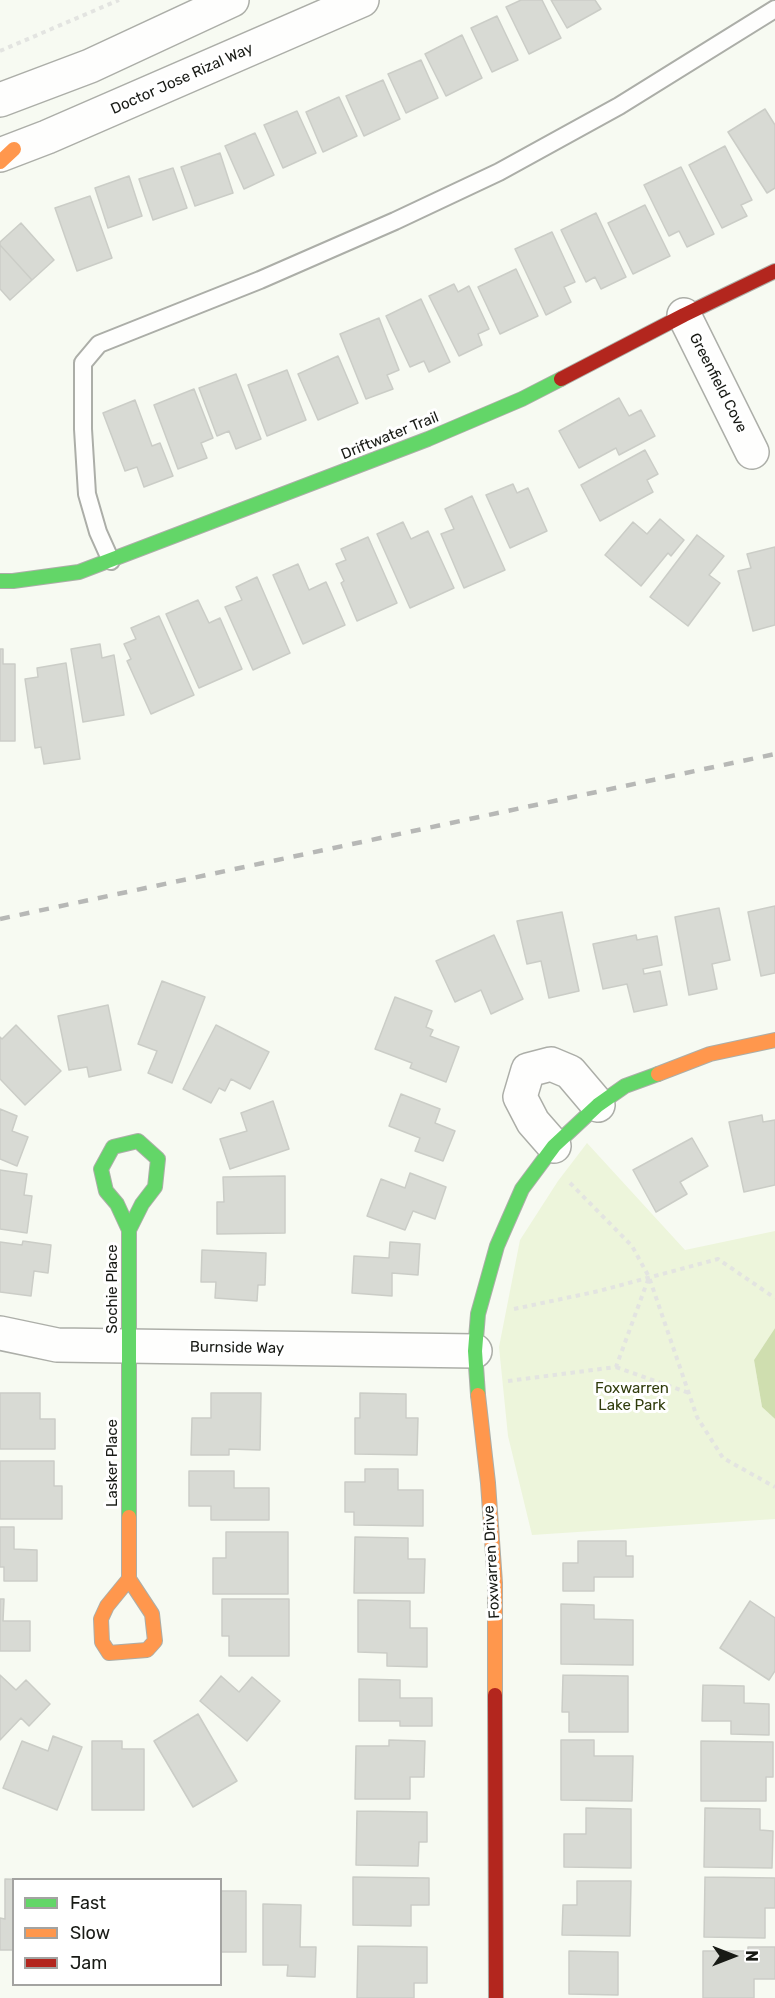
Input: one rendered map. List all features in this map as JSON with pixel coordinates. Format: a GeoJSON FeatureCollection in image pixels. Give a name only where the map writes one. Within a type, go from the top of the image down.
{"type":"FeatureCollection","features":[{"type":"Feature","properties":{"kind":"street"},"geometry":{"type":"LineString","coordinates":[[0,100],[90,66],[232,0]]}},
{"type":"Feature","properties":{"kind":"street","name":"Doctor Jose Rizal Way"},"geometry":{"type":"LineString","coordinates":[[5,155],[362,0]]}},
{"type":"Feature","properties":{"kind":"street","name":"Driftwater Trail"},"geometry":{"type":"LineString","coordinates":[[0,581],[79,572],[428,439],[522,399],[684,315],[775,271]]}},
{"type":"Feature","properties":{"kind":"street","name":"Greenfield Cove"},"geometry":{"type":"LineString","coordinates":[[684,315],[752,452]]}},
{"type":"Feature","properties":{"kind":"street","name":"Foxwarren Drive"},"geometry":{"type":"LineString","coordinates":[[496,1998],[495,1583],[476,1367],[478,1314],[497,1246],[522,1189],[554,1146],[598,1106],[625,1086],[710,1054],[775,1040]]}},
{"type":"Feature","properties":{"kind":"street"},"geometry":{"type":"LineString","coordinates":[[554,1146],[533,1122],[520,1097],[528,1070],[551,1064],[570,1072],[598,1106]]}},
{"type":"Feature","properties":{"kind":"street","name":"Sochie Place"},"geometry":{"type":"LineString","coordinates":[[129,1230],[142,1204],[155,1187],[158,1159],[138,1141],[113,1147],[101,1168],[106,1191],[117,1204],[129,1230],[130,1347]]}},
{"type":"Feature","properties":{"kind":"street","name":"Burnside Way"},"geometry":{"type":"LineString","coordinates":[[0,1333],[57,1345],[130,1347],[476,1367]]}},
{"type":"Feature","properties":{"kind":"street","name":"Lasker Place"},"geometry":{"type":"LineString","coordinates":[[129,1579],[130,1347]]}},
{"type":"Feature","properties":{"kind":"street"},"geometry":{"type":"LineString","coordinates":[[129,1579],[152,1614],[155,1641],[147,1650],[109,1653],[102,1642],[101,1619],[107,1606],[129,1579]]}},
{"type":"Feature","properties":{"kind":"lane"},"geometry":{"type":"LineString","coordinates":[[111,561],[98,532],[87,494],[83,429],[83,363],[99,344],[260,280],[395,221],[498,172],[619,106],[775,9]]}},
{"type":"Feature","properties":{"kind":"path"},"geometry":{"type":"LineString","coordinates":[[0,51],[119,0]]}},
{"type":"Feature","properties":{"kind":"path"},"geometry":{"type":"LineString","coordinates":[[570,1183],[632,1246],[649,1276],[698,1417],[723,1458],[775,1487]]}},
{"type":"Feature","properties":{"kind":"path"},"geometry":{"type":"LineString","coordinates":[[514,1310],[599,1291],[718,1259],[775,1298]]}},
{"type":"Feature","properties":{"kind":"path"},"geometry":{"type":"LineString","coordinates":[[616,1367],[649,1276]]}},
{"type":"Feature","properties":{"kind":"path"},"geometry":{"type":"LineString","coordinates":[[476,1367],[518,1380],[616,1367],[689,1393]]}},
{"type":"Feature","properties":{"kind":"green space","name":"Foxwarren Lake Park"},"geometry":{"type":"Polygon","coordinates":[[[587,1143],[685,1250],[775,1231],[775,1328],[754,1360],[762,1407],[775,1419],[775,1519],[532,1535],[508,1436],[499,1347],[520,1240],[558,1181],[587,1143]]]}},
{"type":"Feature","properties":{"kind":"shaded area"},"geometry":{"type":"Polygon","coordinates":[[[775,1328],[775,1419],[762,1407],[754,1360],[775,1328]]]}},
{"type":"Feature","properties":{"kind":"building"},"geometry":{"type":"Polygon","coordinates":[[[521,0],[542,0],[561,38],[529,54],[506,7],[521,0]]]}},
{"type":"Feature","properties":{"kind":"building"},"geometry":{"type":"Polygon","coordinates":[[[551,0],[595,0],[601,9],[567,28],[551,0]]]}},
{"type":"Feature","properties":{"kind":"building"},"geometry":{"type":"Polygon","coordinates":[[[497,16],[518,60],[492,72],[471,28],[497,16]]]}},
{"type":"Feature","properties":{"kind":"building"},"geometry":{"type":"Polygon","coordinates":[[[462,35],[482,78],[446,96],[425,54],[462,35]]]}},
{"type":"Feature","properties":{"kind":"building"},"geometry":{"type":"Polygon","coordinates":[[[421,60],[438,98],[406,113],[388,74],[421,60]]]}},
{"type":"Feature","properties":{"kind":"building"},"geometry":{"type":"Polygon","coordinates":[[[383,80],[400,119],[364,136],[346,96],[383,80]]]}},
{"type":"Feature","properties":{"kind":"building"},"geometry":{"type":"Polygon","coordinates":[[[339,97],[357,136],[323,152],[306,112],[339,97]]]}},
{"type":"Feature","properties":{"kind":"building"},"geometry":{"type":"Polygon","coordinates":[[[765,109],[775,125],[775,188],[767,193],[728,132],[765,109]]]}},
{"type":"Feature","properties":{"kind":"building"},"geometry":{"type":"Polygon","coordinates":[[[297,111],[316,153],[283,168],[264,125],[297,111]]]}},
{"type":"Feature","properties":{"kind":"building"},"geometry":{"type":"Polygon","coordinates":[[[255,133],[274,175],[244,189],[225,146],[255,133]]]}},
{"type":"Feature","properties":{"kind":"building"},"geometry":{"type":"Polygon","coordinates":[[[725,146],[752,200],[741,205],[747,216],[722,228],[689,165],[725,146]]]}},
{"type":"Feature","properties":{"kind":"building"},"geometry":{"type":"Polygon","coordinates":[[[220,153],[233,193],[195,206],[181,167],[220,153]]]}},
{"type":"Feature","properties":{"kind":"building"},"geometry":{"type":"Polygon","coordinates":[[[681,167],[714,234],[687,247],[679,231],[669,236],[644,185],[681,167]]]}},
{"type":"Feature","properties":{"kind":"building"},"geometry":{"type":"Polygon","coordinates":[[[173,168],[187,208],[153,220],[139,179],[173,168]]]}},
{"type":"Feature","properties":{"kind":"building"},"geometry":{"type":"Polygon","coordinates":[[[129,176],[142,216],[108,228],[95,188],[129,176]]]}},
{"type":"Feature","properties":{"kind":"building"},"geometry":{"type":"Polygon","coordinates":[[[90,196],[112,258],[77,271],[55,208],[90,196]]]}},
{"type":"Feature","properties":{"kind":"building"},"geometry":{"type":"Polygon","coordinates":[[[645,205],[670,256],[633,274],[608,223],[645,205]]]}},
{"type":"Feature","properties":{"kind":"building"},"geometry":{"type":"Polygon","coordinates":[[[596,213],[626,277],[601,289],[595,277],[586,282],[561,230],[596,213]]]}},
{"type":"Feature","properties":{"kind":"building"},"geometry":{"type":"Polygon","coordinates":[[[21,223],[54,260],[32,280],[0,245],[0,242],[21,223]]]}},
{"type":"Feature","properties":{"kind":"building"},"geometry":{"type":"Polygon","coordinates":[[[552,232],[575,282],[564,287],[571,302],[546,315],[515,249],[552,232]]]}},
{"type":"Feature","properties":{"kind":"building"},"geometry":{"type":"Polygon","coordinates":[[[0,245],[32,280],[10,300],[0,289],[0,245]]]}},
{"type":"Feature","properties":{"kind":"building"},"geometry":{"type":"Polygon","coordinates":[[[516,269],[538,316],[500,334],[478,287],[516,269]]]}},
{"type":"Feature","properties":{"kind":"building"},"geometry":{"type":"Polygon","coordinates":[[[454,284],[458,292],[469,286],[489,329],[478,334],[482,345],[459,356],[429,296],[454,284]]]}},
{"type":"Feature","properties":{"kind":"building"},"geometry":{"type":"Polygon","coordinates":[[[421,299],[450,362],[429,372],[424,361],[410,367],[386,316],[421,299]]]}},
{"type":"Feature","properties":{"kind":"building"},"geometry":{"type":"Polygon","coordinates":[[[379,318],[399,370],[387,375],[393,389],[366,399],[340,334],[379,318]]]}},
{"type":"Feature","properties":{"kind":"building"},"geometry":{"type":"Polygon","coordinates":[[[338,356],[358,403],[318,420],[298,374],[338,356]]]}},
{"type":"Feature","properties":{"kind":"building"},"geometry":{"type":"Polygon","coordinates":[[[287,370],[306,420],[267,436],[248,385],[287,370]]]}},
{"type":"Feature","properties":{"kind":"building"},"geometry":{"type":"Polygon","coordinates":[[[236,374],[261,439],[236,449],[229,431],[217,436],[199,388],[236,374]]]}},
{"type":"Feature","properties":{"kind":"building"},"geometry":{"type":"Polygon","coordinates":[[[194,389],[213,438],[201,443],[207,458],[178,469],[154,405],[194,389]]]}},
{"type":"Feature","properties":{"kind":"building"},"geometry":{"type":"Polygon","coordinates":[[[619,398],[629,416],[641,410],[655,436],[619,455],[616,448],[579,468],[559,431],[619,398]]]}},
{"type":"Feature","properties":{"kind":"building"},"geometry":{"type":"Polygon","coordinates":[[[135,400],[152,446],[160,443],[173,476],[144,487],[137,467],[125,471],[103,413],[135,400]]]}},
{"type":"Feature","properties":{"kind":"building"},"geometry":{"type":"Polygon","coordinates":[[[645,450],[658,474],[647,480],[653,492],[600,521],[581,485],[645,450]]]}},
{"type":"Feature","properties":{"kind":"building"},"geometry":{"type":"Polygon","coordinates":[[[513,484],[517,493],[528,488],[547,531],[510,548],[486,495],[513,484]]]}},
{"type":"Feature","properties":{"kind":"building"},"geometry":{"type":"Polygon","coordinates":[[[472,496],[505,570],[464,588],[441,534],[454,529],[445,509],[472,496]]]}},
{"type":"Feature","properties":{"kind":"building"},"geometry":{"type":"Polygon","coordinates":[[[660,519],[684,540],[671,556],[668,553],[641,586],[605,555],[633,522],[647,534],[660,519]]]}},
{"type":"Feature","properties":{"kind":"building"},"geometry":{"type":"Polygon","coordinates":[[[403,522],[411,539],[428,531],[454,588],[410,608],[377,534],[403,522]]]}},
{"type":"Feature","properties":{"kind":"building"},"geometry":{"type":"Polygon","coordinates":[[[697,535],[724,556],[709,575],[720,583],[688,626],[650,597],[697,535]]]}},
{"type":"Feature","properties":{"kind":"building"},"geometry":{"type":"Polygon","coordinates":[[[368,537],[397,603],[357,621],[341,583],[344,581],[336,564],[346,560],[341,549],[368,537]]]}},
{"type":"Feature","properties":{"kind":"building"},"geometry":{"type":"Polygon","coordinates":[[[775,547],[775,625],[753,631],[738,571],[751,568],[747,554],[775,547]]]}},
{"type":"Feature","properties":{"kind":"building"},"geometry":{"type":"Polygon","coordinates":[[[298,564],[309,590],[326,582],[345,625],[303,644],[273,575],[298,564]]]}},
{"type":"Feature","properties":{"kind":"building"},"geometry":{"type":"Polygon","coordinates":[[[257,577],[290,653],[253,670],[225,607],[242,600],[236,587],[257,577]]]}},
{"type":"Feature","properties":{"kind":"building"},"geometry":{"type":"Polygon","coordinates":[[[198,600],[209,623],[220,618],[242,669],[199,688],[166,614],[198,600]]]}},
{"type":"Feature","properties":{"kind":"building"},"geometry":{"type":"Polygon","coordinates":[[[159,616],[194,695],[151,714],[127,661],[131,659],[124,644],[136,639],[131,628],[159,616]]]}},
{"type":"Feature","properties":{"kind":"building"},"geometry":{"type":"Polygon","coordinates":[[[100,644],[102,658],[114,655],[124,715],[83,722],[71,649],[100,644]]]}},
{"type":"Feature","properties":{"kind":"building"},"geometry":{"type":"Polygon","coordinates":[[[0,649],[3,649],[3,664],[15,664],[15,741],[0,741],[0,649]]]}},
{"type":"Feature","properties":{"kind":"building"},"geometry":{"type":"Polygon","coordinates":[[[66,663],[80,759],[44,764],[41,747],[35,748],[25,679],[38,677],[37,668],[66,663]]]}},
{"type":"Feature","properties":{"kind":"building"},"geometry":{"type":"Polygon","coordinates":[[[775,906],[775,973],[761,976],[748,912],[775,906]]]}},
{"type":"Feature","properties":{"kind":"building"},"geometry":{"type":"Polygon","coordinates":[[[719,908],[730,960],[712,964],[717,989],[689,995],[675,917],[719,908]]]}},
{"type":"Feature","properties":{"kind":"building"},"geometry":{"type":"Polygon","coordinates":[[[562,912],[579,991],[549,998],[541,961],[527,964],[517,921],[562,912]]]}},
{"type":"Feature","properties":{"kind":"building"},"geometry":{"type":"Polygon","coordinates":[[[494,935],[523,999],[491,1014],[481,990],[455,1002],[436,961],[494,935]]]}},
{"type":"Feature","properties":{"kind":"building"},"geometry":{"type":"Polygon","coordinates":[[[636,935],[637,940],[657,936],[662,965],[643,969],[644,974],[660,971],[667,1005],[634,1012],[627,984],[603,989],[593,944],[636,935]]]}},
{"type":"Feature","properties":{"kind":"building"},"geometry":{"type":"Polygon","coordinates":[[[162,981],[205,997],[172,1083],[148,1073],[157,1051],[138,1044],[162,981]]]}},
{"type":"Feature","properties":{"kind":"building"},"geometry":{"type":"Polygon","coordinates":[[[395,997],[432,1011],[426,1027],[433,1030],[430,1036],[459,1047],[446,1082],[410,1068],[412,1063],[375,1049],[395,997]]]}},
{"type":"Feature","properties":{"kind":"building"},"geometry":{"type":"Polygon","coordinates":[[[108,1005],[121,1070],[89,1077],[87,1067],[69,1070],[58,1016],[108,1005]]]}},
{"type":"Feature","properties":{"kind":"building"},"geometry":{"type":"Polygon","coordinates":[[[16,1025],[61,1071],[25,1105],[0,1079],[0,1037],[2,1039],[16,1025]]]}},
{"type":"Feature","properties":{"kind":"building"},"geometry":{"type":"Polygon","coordinates":[[[216,1025],[269,1052],[250,1089],[231,1079],[225,1091],[219,1088],[211,1103],[183,1089],[216,1025]]]}},
{"type":"Feature","properties":{"kind":"building"},"geometry":{"type":"Polygon","coordinates":[[[401,1094],[440,1109],[435,1123],[455,1131],[443,1161],[415,1151],[420,1138],[389,1126],[401,1094]]]}},
{"type":"Feature","properties":{"kind":"building"},"geometry":{"type":"Polygon","coordinates":[[[273,1101],[289,1149],[230,1169],[220,1139],[247,1131],[241,1113],[273,1101]]]}},
{"type":"Feature","properties":{"kind":"building"},"geometry":{"type":"Polygon","coordinates":[[[0,1109],[17,1116],[12,1131],[28,1137],[17,1166],[0,1159],[0,1109]]]}},
{"type":"Feature","properties":{"kind":"building"},"geometry":{"type":"Polygon","coordinates":[[[762,1115],[763,1122],[775,1120],[775,1185],[744,1192],[729,1122],[762,1115]]]}},
{"type":"Feature","properties":{"kind":"building"},"geometry":{"type":"Polygon","coordinates":[[[692,1138],[708,1166],[680,1182],[687,1194],[656,1212],[633,1170],[692,1138]]]}},
{"type":"Feature","properties":{"kind":"building"},"geometry":{"type":"Polygon","coordinates":[[[0,1170],[27,1174],[24,1195],[32,1196],[27,1233],[0,1229],[0,1170]]]}},
{"type":"Feature","properties":{"kind":"building"},"geometry":{"type":"Polygon","coordinates":[[[410,1173],[446,1187],[435,1219],[413,1211],[405,1230],[367,1216],[381,1179],[405,1188],[410,1173]]]}},
{"type":"Feature","properties":{"kind":"building"},"geometry":{"type":"Polygon","coordinates":[[[285,1176],[285,1233],[217,1234],[217,1202],[224,1202],[223,1177],[285,1176]]]}},
{"type":"Feature","properties":{"kind":"building"},"geometry":{"type":"Polygon","coordinates":[[[23,1241],[51,1245],[48,1273],[34,1271],[31,1296],[0,1292],[0,1242],[22,1245],[23,1241]]]}},
{"type":"Feature","properties":{"kind":"building"},"geometry":{"type":"Polygon","coordinates":[[[390,1242],[420,1244],[418,1275],[392,1273],[392,1296],[352,1293],[354,1256],[389,1258],[390,1242]]]}},
{"type":"Feature","properties":{"kind":"building"},"geometry":{"type":"Polygon","coordinates":[[[202,1250],[266,1253],[265,1285],[258,1285],[257,1301],[215,1298],[216,1282],[201,1282],[202,1250]]]}},
{"type":"Feature","properties":{"kind":"building"},"geometry":{"type":"Polygon","coordinates":[[[0,1393],[40,1393],[40,1419],[55,1419],[55,1449],[0,1449],[0,1393]]]}},
{"type":"Feature","properties":{"kind":"building"},"geometry":{"type":"Polygon","coordinates":[[[211,1393],[261,1393],[260,1450],[229,1449],[229,1455],[191,1455],[192,1418],[211,1418],[211,1393]]]}},
{"type":"Feature","properties":{"kind":"building"},"geometry":{"type":"Polygon","coordinates":[[[360,1393],[406,1394],[406,1418],[418,1418],[417,1455],[355,1454],[355,1418],[360,1418],[360,1393]]]}},
{"type":"Feature","properties":{"kind":"building"},"geometry":{"type":"Polygon","coordinates":[[[0,1461],[54,1461],[54,1486],[62,1486],[62,1519],[0,1519],[0,1461]]]}},
{"type":"Feature","properties":{"kind":"building"},"geometry":{"type":"Polygon","coordinates":[[[365,1469],[398,1469],[398,1490],[423,1490],[423,1526],[354,1525],[354,1512],[345,1512],[345,1482],[365,1482],[365,1469]]]}},
{"type":"Feature","properties":{"kind":"building"},"geometry":{"type":"Polygon","coordinates":[[[189,1471],[234,1471],[234,1488],[269,1488],[269,1520],[211,1520],[211,1506],[189,1506],[189,1471]]]}},
{"type":"Feature","properties":{"kind":"building"},"geometry":{"type":"Polygon","coordinates":[[[0,1527],[14,1527],[14,1549],[37,1550],[37,1581],[4,1581],[4,1567],[0,1567],[0,1527]]]}},
{"type":"Feature","properties":{"kind":"building"},"geometry":{"type":"Polygon","coordinates":[[[226,1532],[288,1532],[288,1594],[213,1594],[213,1558],[226,1558],[226,1532]]]}},
{"type":"Feature","properties":{"kind":"building"},"geometry":{"type":"Polygon","coordinates":[[[355,1537],[408,1538],[408,1559],[425,1559],[424,1593],[354,1593],[355,1537]]]}},
{"type":"Feature","properties":{"kind":"building"},"geometry":{"type":"Polygon","coordinates":[[[578,1541],[626,1541],[626,1556],[633,1556],[633,1577],[594,1577],[594,1591],[563,1591],[563,1563],[578,1563],[578,1541]]]}},
{"type":"Feature","properties":{"kind":"building"},"geometry":{"type":"Polygon","coordinates":[[[0,1599],[4,1599],[3,1621],[30,1621],[30,1651],[0,1651],[0,1599]]]}},
{"type":"Feature","properties":{"kind":"building"},"geometry":{"type":"Polygon","coordinates":[[[222,1599],[289,1599],[289,1656],[229,1656],[229,1636],[222,1636],[222,1599]]]}},
{"type":"Feature","properties":{"kind":"building"},"geometry":{"type":"Polygon","coordinates":[[[358,1600],[410,1601],[410,1628],[427,1628],[427,1667],[387,1666],[387,1653],[358,1652],[358,1600]]]}},
{"type":"Feature","properties":{"kind":"building"},"geometry":{"type":"Polygon","coordinates":[[[750,1601],[775,1618],[775,1671],[769,1680],[720,1648],[750,1601]]]}},
{"type":"Feature","properties":{"kind":"building"},"geometry":{"type":"Polygon","coordinates":[[[561,1604],[594,1605],[594,1619],[633,1620],[633,1665],[561,1664],[561,1604]]]}},
{"type":"Feature","properties":{"kind":"building"},"geometry":{"type":"Polygon","coordinates":[[[0,1675],[16,1690],[26,1680],[50,1704],[29,1726],[21,1718],[0,1740],[0,1675]]]}},
{"type":"Feature","properties":{"kind":"building"},"geometry":{"type":"Polygon","coordinates":[[[563,1675],[628,1676],[628,1732],[569,1732],[569,1712],[562,1712],[563,1675]]]}},
{"type":"Feature","properties":{"kind":"building"},"geometry":{"type":"Polygon","coordinates":[[[221,1676],[239,1692],[252,1677],[280,1701],[247,1741],[200,1701],[221,1676]]]}},
{"type":"Feature","properties":{"kind":"building"},"geometry":{"type":"Polygon","coordinates":[[[359,1679],[400,1680],[400,1698],[432,1698],[432,1726],[400,1726],[400,1721],[359,1721],[359,1679]]]}},
{"type":"Feature","properties":{"kind":"building"},"geometry":{"type":"Polygon","coordinates":[[[703,1685],[744,1686],[744,1703],[769,1704],[769,1735],[731,1734],[731,1721],[702,1721],[703,1685]]]}},
{"type":"Feature","properties":{"kind":"building"},"geometry":{"type":"Polygon","coordinates":[[[198,1714],[237,1781],[193,1807],[154,1741],[198,1714]]]}},
{"type":"Feature","properties":{"kind":"building"},"geometry":{"type":"Polygon","coordinates":[[[53,1736],[82,1747],[57,1810],[3,1788],[22,1741],[48,1751],[53,1736]]]}},
{"type":"Feature","properties":{"kind":"building"},"geometry":{"type":"Polygon","coordinates":[[[389,1740],[425,1741],[424,1777],[410,1777],[410,1799],[355,1799],[356,1746],[389,1746],[389,1740]]]}},
{"type":"Feature","properties":{"kind":"building"},"geometry":{"type":"Polygon","coordinates":[[[561,1740],[594,1740],[594,1756],[633,1756],[632,1801],[561,1800],[561,1740]]]}},
{"type":"Feature","properties":{"kind":"building"},"geometry":{"type":"Polygon","coordinates":[[[92,1741],[122,1741],[122,1749],[144,1749],[144,1810],[92,1810],[92,1741]]]}},
{"type":"Feature","properties":{"kind":"building"},"geometry":{"type":"Polygon","coordinates":[[[701,1741],[773,1742],[773,1777],[766,1777],[766,1801],[701,1801],[701,1741]]]}},
{"type":"Feature","properties":{"kind":"building"},"geometry":{"type":"Polygon","coordinates":[[[586,1808],[631,1809],[631,1868],[564,1867],[564,1834],[586,1834],[586,1808]]]}},
{"type":"Feature","properties":{"kind":"building"},"geometry":{"type":"Polygon","coordinates":[[[705,1808],[760,1809],[760,1830],[773,1831],[772,1868],[704,1867],[705,1808]]]}},
{"type":"Feature","properties":{"kind":"building"},"geometry":{"type":"Polygon","coordinates":[[[357,1811],[427,1812],[427,1842],[419,1842],[418,1866],[356,1865],[357,1811]]]}},
{"type":"Feature","properties":{"kind":"building"},"geometry":{"type":"Polygon","coordinates":[[[353,1877],[429,1878],[429,1905],[411,1905],[411,1926],[353,1925],[353,1877]]]}},
{"type":"Feature","properties":{"kind":"building"},"geometry":{"type":"Polygon","coordinates":[[[705,1877],[775,1878],[775,1908],[765,1908],[765,1938],[704,1937],[705,1877]]]}},
{"type":"Feature","properties":{"kind":"building"},"geometry":{"type":"Polygon","coordinates":[[[5,1879],[12,1879],[12,1950],[0,1950],[0,1918],[5,1919],[5,1879]]]}},
{"type":"Feature","properties":{"kind":"building"},"geometry":{"type":"Polygon","coordinates":[[[577,1881],[631,1881],[630,1936],[562,1935],[563,1905],[577,1905],[577,1881]]]}},
{"type":"Feature","properties":{"kind":"building"},"geometry":{"type":"Polygon","coordinates":[[[222,1891],[246,1891],[246,1952],[222,1952],[222,1891]]]}},
{"type":"Feature","properties":{"kind":"building"},"geometry":{"type":"Polygon","coordinates":[[[263,1904],[301,1905],[300,1947],[316,1947],[315,1977],[287,1976],[288,1965],[263,1965],[263,1904]]]}},
{"type":"Feature","properties":{"kind":"building"},"geometry":{"type":"Polygon","coordinates":[[[358,1946],[427,1947],[427,1983],[414,1983],[414,1998],[357,1998],[358,1946]]]}},
{"type":"Feature","properties":{"kind":"building"},"geometry":{"type":"Polygon","coordinates":[[[748,1947],[775,1947],[775,1979],[754,1979],[754,1998],[703,1998],[703,1951],[748,1951],[748,1947]]]}},
{"type":"Feature","properties":{"kind":"building"},"geometry":{"type":"Polygon","coordinates":[[[569,1951],[618,1952],[618,1995],[569,1994],[569,1951]]]}},
{"type":"Feature","properties":{"kind":"railway"},"geometry":{"type":"LineString","coordinates":[[0,919],[775,754]]}},
{"type":"Feature","properties":{"kind":"traffic: fast"},"geometry":{"type":"LineString","coordinates":[[0,581],[79,572],[428,439],[522,399],[561,379]]}},
{"type":"Feature","properties":{"kind":"traffic: fast"},"geometry":{"type":"LineString","coordinates":[[478,1395],[475,1351],[478,1314],[497,1246],[522,1189],[554,1146],[598,1105],[625,1086],[658,1074]]}},
{"type":"Feature","properties":{"kind":"traffic: fast"},"geometry":{"type":"LineString","coordinates":[[129,1230],[142,1204],[155,1187],[158,1159],[138,1141],[113,1147],[101,1169],[106,1191],[117,1204],[129,1230],[129,1517]]}},
{"type":"Feature","properties":{"kind":"traffic: slow"},"geometry":{"type":"LineString","coordinates":[[0,162],[14,149]]}},
{"type":"Feature","properties":{"kind":"traffic: slow"},"geometry":{"type":"LineString","coordinates":[[658,1074],[710,1054],[775,1040]]}},
{"type":"Feature","properties":{"kind":"traffic: slow"},"geometry":{"type":"LineString","coordinates":[[478,1395],[488,1483],[495,1583],[495,1695]]}},
{"type":"Feature","properties":{"kind":"traffic: slow"},"geometry":{"type":"LineString","coordinates":[[129,1517],[129,1579],[152,1614],[155,1641],[147,1650],[109,1653],[102,1642],[101,1619],[107,1606],[129,1579]]}},
{"type":"Feature","properties":{"kind":"traffic: jam"},"geometry":{"type":"LineString","coordinates":[[561,379],[775,271]]}},
{"type":"Feature","properties":{"kind":"traffic: jam"},"geometry":{"type":"LineString","coordinates":[[495,1695],[496,1998]]}}]}
